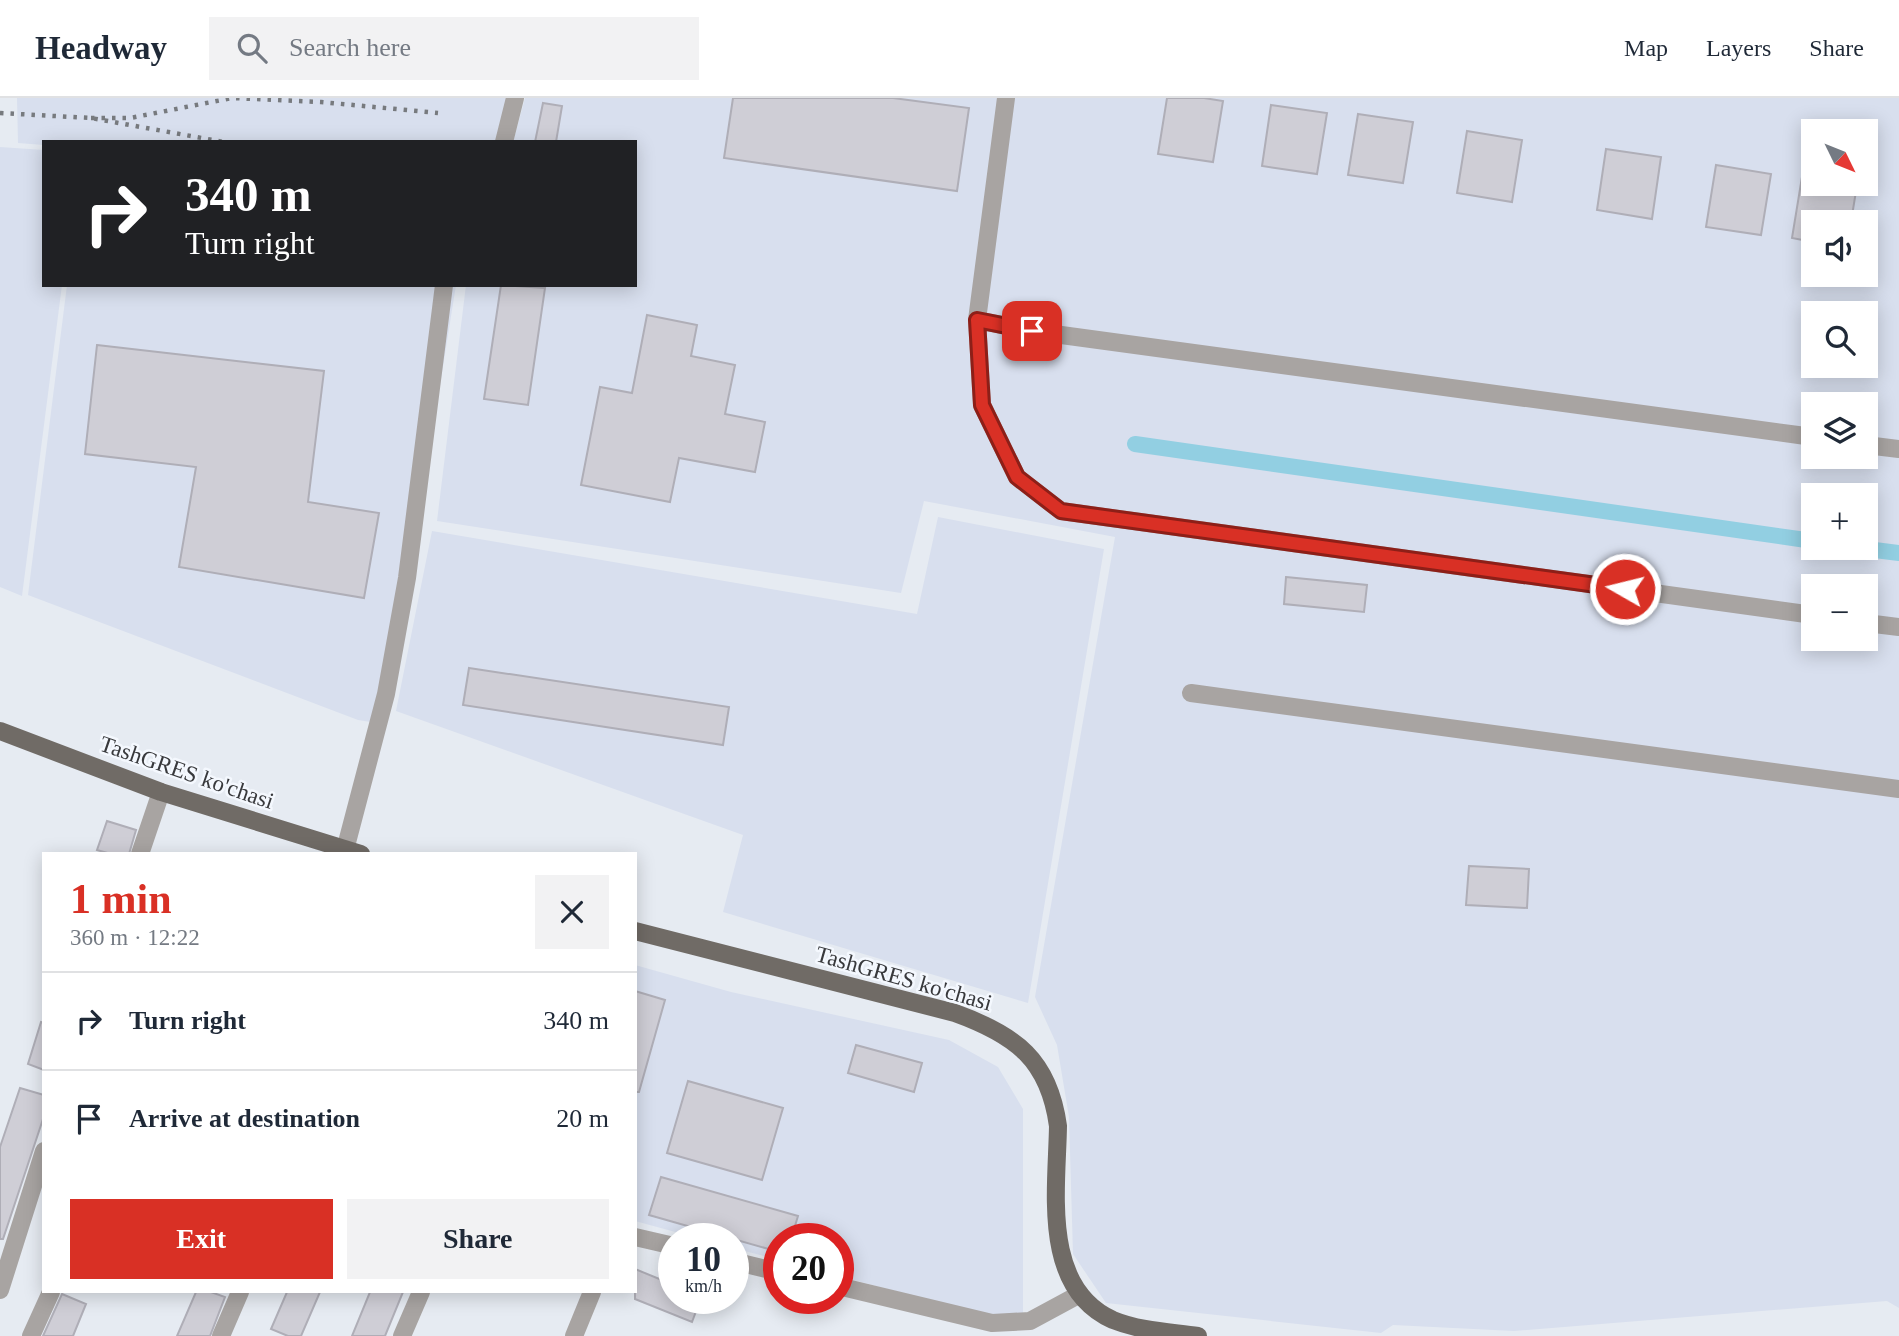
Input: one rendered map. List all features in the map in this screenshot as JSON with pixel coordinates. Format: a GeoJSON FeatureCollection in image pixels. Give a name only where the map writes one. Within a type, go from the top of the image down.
{"type":"FeatureCollection","features":[{"type":"Feature","properties":{"kind":"main road","name":"TashGRES ko'chasi"},"geometry":{"type":"LineString","coordinates":[[0,731],[161,792],[353,852]]}},
{"type":"Feature","properties":{"kind":"main road","name":"TashGRES ko'chasi"},"geometry":{"type":"LineString","coordinates":[[637,931],[956,1013],[997,1030],[1012,1040],[1029,1056],[1051,1090],[1058,1126],[1059,1245],[1066,1270],[1080,1294],[1095,1309],[1121,1323],[1198,1336]]}},
{"type":"Feature","properties":{"kind":"street"},"geometry":{"type":"LineString","coordinates":[[504,140],[514,98]]}},
{"type":"Feature","properties":{"kind":"street"},"geometry":{"type":"LineString","coordinates":[[1006,98],[977,320],[982,405],[1017,477],[1061,511],[1801,613]]}},
{"type":"Feature","properties":{"kind":"street"},"geometry":{"type":"LineString","coordinates":[[353,852],[407,578],[443,287]]}},
{"type":"Feature","properties":{"kind":"street"},"geometry":{"type":"LineString","coordinates":[[977,320],[1059,335],[1801,436]]}},
{"type":"Feature","properties":{"kind":"street"},"geometry":{"type":"LineString","coordinates":[[1878,446],[1899,449]]}},
{"type":"Feature","properties":{"kind":"street"},"geometry":{"type":"LineString","coordinates":[[1878,624],[1899,627]]}},
{"type":"Feature","properties":{"kind":"street"},"geometry":{"type":"LineString","coordinates":[[1191,694],[1899,789]]}},
{"type":"Feature","properties":{"kind":"street"},"geometry":{"type":"LineString","coordinates":[[141,852],[161,792]]}},
{"type":"Feature","properties":{"kind":"street"},"geometry":{"type":"LineString","coordinates":[[0,1290],[42,1157]]}},
{"type":"Feature","properties":{"kind":"street"},"geometry":{"type":"LineString","coordinates":[[637,1237],[658,1242]]}},
{"type":"Feature","properties":{"kind":"street"},"geometry":{"type":"LineString","coordinates":[[854,1290],[992,1323],[1030,1321],[1080,1294]]}},
{"type":"Feature","properties":{"kind":"street"},"geometry":{"type":"LineString","coordinates":[[31,1336],[51,1293]]}},
{"type":"Feature","properties":{"kind":"street"},"geometry":{"type":"LineString","coordinates":[[221,1336],[240,1293]]}},
{"type":"Feature","properties":{"kind":"street"},"geometry":{"type":"LineString","coordinates":[[402,1336],[421,1293]]}},
{"type":"Feature","properties":{"kind":"street"},"geometry":{"type":"LineString","coordinates":[[574,1336],[592,1293]]}},
{"type":"Feature","properties":{"kind":"shaded area"},"geometry":{"type":"Polygon","coordinates":[[[17,98],[519,98],[509,140],[42,140],[42,145],[18,143],[17,98]]]}},
{"type":"Feature","properties":{"kind":"shaded area"},"geometry":{"type":"Polygon","coordinates":[[[525,98],[1899,98],[1899,1308],[1887,1301],[1514,1331],[1393,1325],[1381,1333],[1106,1303],[1073,1254],[1069,1117],[1057,1045],[1035,997],[1115,537],[924,501],[901,593],[437,521],[466,287],[637,287],[637,140],[514,140],[525,98]]]}},
{"type":"Feature","properties":{"kind":"shaded area"},"geometry":{"type":"Polygon","coordinates":[[[0,147],[42,150],[42,287],[62,287],[22,596],[0,587],[0,147]]]}},
{"type":"Feature","properties":{"kind":"shaded area"},"geometry":{"type":"Polygon","coordinates":[[[67,287],[456,287],[419,517],[377,723],[358,720],[28,595],[67,287]]]}},
{"type":"Feature","properties":{"kind":"shaded area"},"geometry":{"type":"Polygon","coordinates":[[[938,517],[1104,549],[1028,1003],[723,912],[743,835],[396,711],[432,531],[917,614],[938,517]]]}},
{"type":"Feature","properties":{"kind":"shaded area"},"geometry":{"type":"Polygon","coordinates":[[[637,966],[731,992],[949,1040],[998,1067],[1023,1109],[1023,1318],[986,1315],[854,1280],[854,1223],[763,1223],[763,1256],[749,1252],[749,1223],[658,1223],[658,1227],[637,1222],[637,966]]]}},
{"type":"Feature","properties":{"kind":"building"},"geometry":{"type":"Polygon","coordinates":[[[733,98],[893,98],[969,108],[957,191],[724,158],[733,98]]]}},
{"type":"Feature","properties":{"kind":"building"},"geometry":{"type":"Polygon","coordinates":[[[1167,98],[1223,101],[1213,162],[1158,154],[1167,98]]]}},
{"type":"Feature","properties":{"kind":"building"},"geometry":{"type":"Polygon","coordinates":[[[543,103],[562,106],[556,140],[535,140],[543,103]]]}},
{"type":"Feature","properties":{"kind":"building"},"geometry":{"type":"Polygon","coordinates":[[[1271,105],[1327,113],[1317,174],[1262,166],[1271,105]]]}},
{"type":"Feature","properties":{"kind":"building"},"geometry":{"type":"Polygon","coordinates":[[[1358,114],[1413,122],[1403,183],[1348,175],[1358,114]]]}},
{"type":"Feature","properties":{"kind":"building"},"geometry":{"type":"Polygon","coordinates":[[[1467,131],[1522,140],[1512,202],[1457,193],[1467,131]]]}},
{"type":"Feature","properties":{"kind":"building"},"geometry":{"type":"Polygon","coordinates":[[[1606,149],[1661,157],[1652,219],[1597,210],[1606,149]]]}},
{"type":"Feature","properties":{"kind":"building"},"geometry":{"type":"Polygon","coordinates":[[[1716,165],[1771,174],[1761,235],[1706,227],[1716,165]]]}},
{"type":"Feature","properties":{"kind":"building"},"geometry":{"type":"Polygon","coordinates":[[[1801,183],[1801,196],[1855,196],[1853,210],[1801,210],[1801,240],[1792,238],[1801,183]]]}},
{"type":"Feature","properties":{"kind":"building"},"geometry":{"type":"Polygon","coordinates":[[[501,287],[545,288],[528,405],[484,399],[501,287]]]}},
{"type":"Feature","properties":{"kind":"building"},"geometry":{"type":"Polygon","coordinates":[[[647,315],[697,325],[691,356],[735,365],[725,414],[765,422],[755,472],[679,458],[670,502],[581,485],[600,387],[632,393],[647,315]]]}},
{"type":"Feature","properties":{"kind":"building"},"geometry":{"type":"Polygon","coordinates":[[[97,345],[324,371],[308,502],[379,513],[364,598],[179,567],[196,467],[85,454],[97,345]]]}},
{"type":"Feature","properties":{"kind":"building"},"geometry":{"type":"Polygon","coordinates":[[[1286,577],[1367,585],[1364,612],[1284,604],[1286,577]]]}},
{"type":"Feature","properties":{"kind":"building"},"geometry":{"type":"Polygon","coordinates":[[[469,668],[729,707],[723,745],[463,705],[469,668]]]}},
{"type":"Feature","properties":{"kind":"building"},"geometry":{"type":"Polygon","coordinates":[[[107,821],[136,830],[130,852],[97,850],[107,821]]]}},
{"type":"Feature","properties":{"kind":"building"},"geometry":{"type":"Polygon","coordinates":[[[1469,866],[1529,869],[1527,908],[1466,905],[1469,866]]]}},
{"type":"Feature","properties":{"kind":"building"},"geometry":{"type":"Polygon","coordinates":[[[637,992],[665,1000],[637,1092],[637,992]]]}},
{"type":"Feature","properties":{"kind":"building"},"geometry":{"type":"Polygon","coordinates":[[[41,1022],[42,1069],[28,1064],[41,1022]]]}},
{"type":"Feature","properties":{"kind":"building"},"geometry":{"type":"Polygon","coordinates":[[[856,1045],[922,1063],[914,1092],[848,1073],[856,1045]]]}},
{"type":"Feature","properties":{"kind":"building"},"geometry":{"type":"Polygon","coordinates":[[[688,1081],[783,1108],[762,1180],[667,1153],[688,1081]]]}},
{"type":"Feature","properties":{"kind":"building"},"geometry":{"type":"Polygon","coordinates":[[[20,1088],[42,1094],[42,1122],[3,1239],[0,1239],[0,1147],[20,1088]]]}},
{"type":"Feature","properties":{"kind":"building"},"geometry":{"type":"Polygon","coordinates":[[[661,1177],[798,1216],[796,1223],[763,1223],[763,1247],[749,1243],[749,1223],[677,1223],[649,1215],[661,1177]]]}},
{"type":"Feature","properties":{"kind":"building"},"geometry":{"type":"Polygon","coordinates":[[[637,1270],[658,1278],[658,1308],[635,1299],[637,1270]]]}},
{"type":"Feature","properties":{"kind":"building"},"geometry":{"type":"Polygon","coordinates":[[[196,1293],[214,1293],[225,1297],[210,1336],[177,1336],[196,1293]]]}},
{"type":"Feature","properties":{"kind":"building"},"geometry":{"type":"Polygon","coordinates":[[[287,1293],[320,1293],[301,1336],[288,1336],[271,1329],[287,1293]]]}},
{"type":"Feature","properties":{"kind":"building"},"geometry":{"type":"Polygon","coordinates":[[[370,1293],[403,1293],[385,1336],[352,1336],[370,1293]]]}},
{"type":"Feature","properties":{"kind":"building"},"geometry":{"type":"Polygon","coordinates":[[[62,1294],[86,1304],[73,1336],[43,1336],[62,1294]]]}},
{"type":"Feature","properties":{"kind":"building"},"geometry":{"type":"Polygon","coordinates":[[[672,1314],[695,1314],[692,1322],[672,1314]]]}},
{"type":"Feature","properties":{"kind":"waterway"},"geometry":{"type":"LineString","coordinates":[[1135,444],[1801,539]]}},
{"type":"Feature","properties":{"kind":"waterway"},"geometry":{"type":"LineString","coordinates":[[1878,550],[1899,553]]}},
{"type":"Feature","properties":{"kind":"railway"},"geometry":{"type":"LineString","coordinates":[[91,118],[130,118],[232,98],[321,102],[438,113]]}},
{"type":"Feature","properties":{"kind":"railway"},"geometry":{"type":"LineString","coordinates":[[0,113],[91,118],[213,140]]}},
{"type":"Feature","properties":{"kind":"route"},"geometry":{"type":"LineString","coordinates":[[1032,331],[977,320],[982,405],[1017,477],[1061,511],[1625,589]]}}]}
